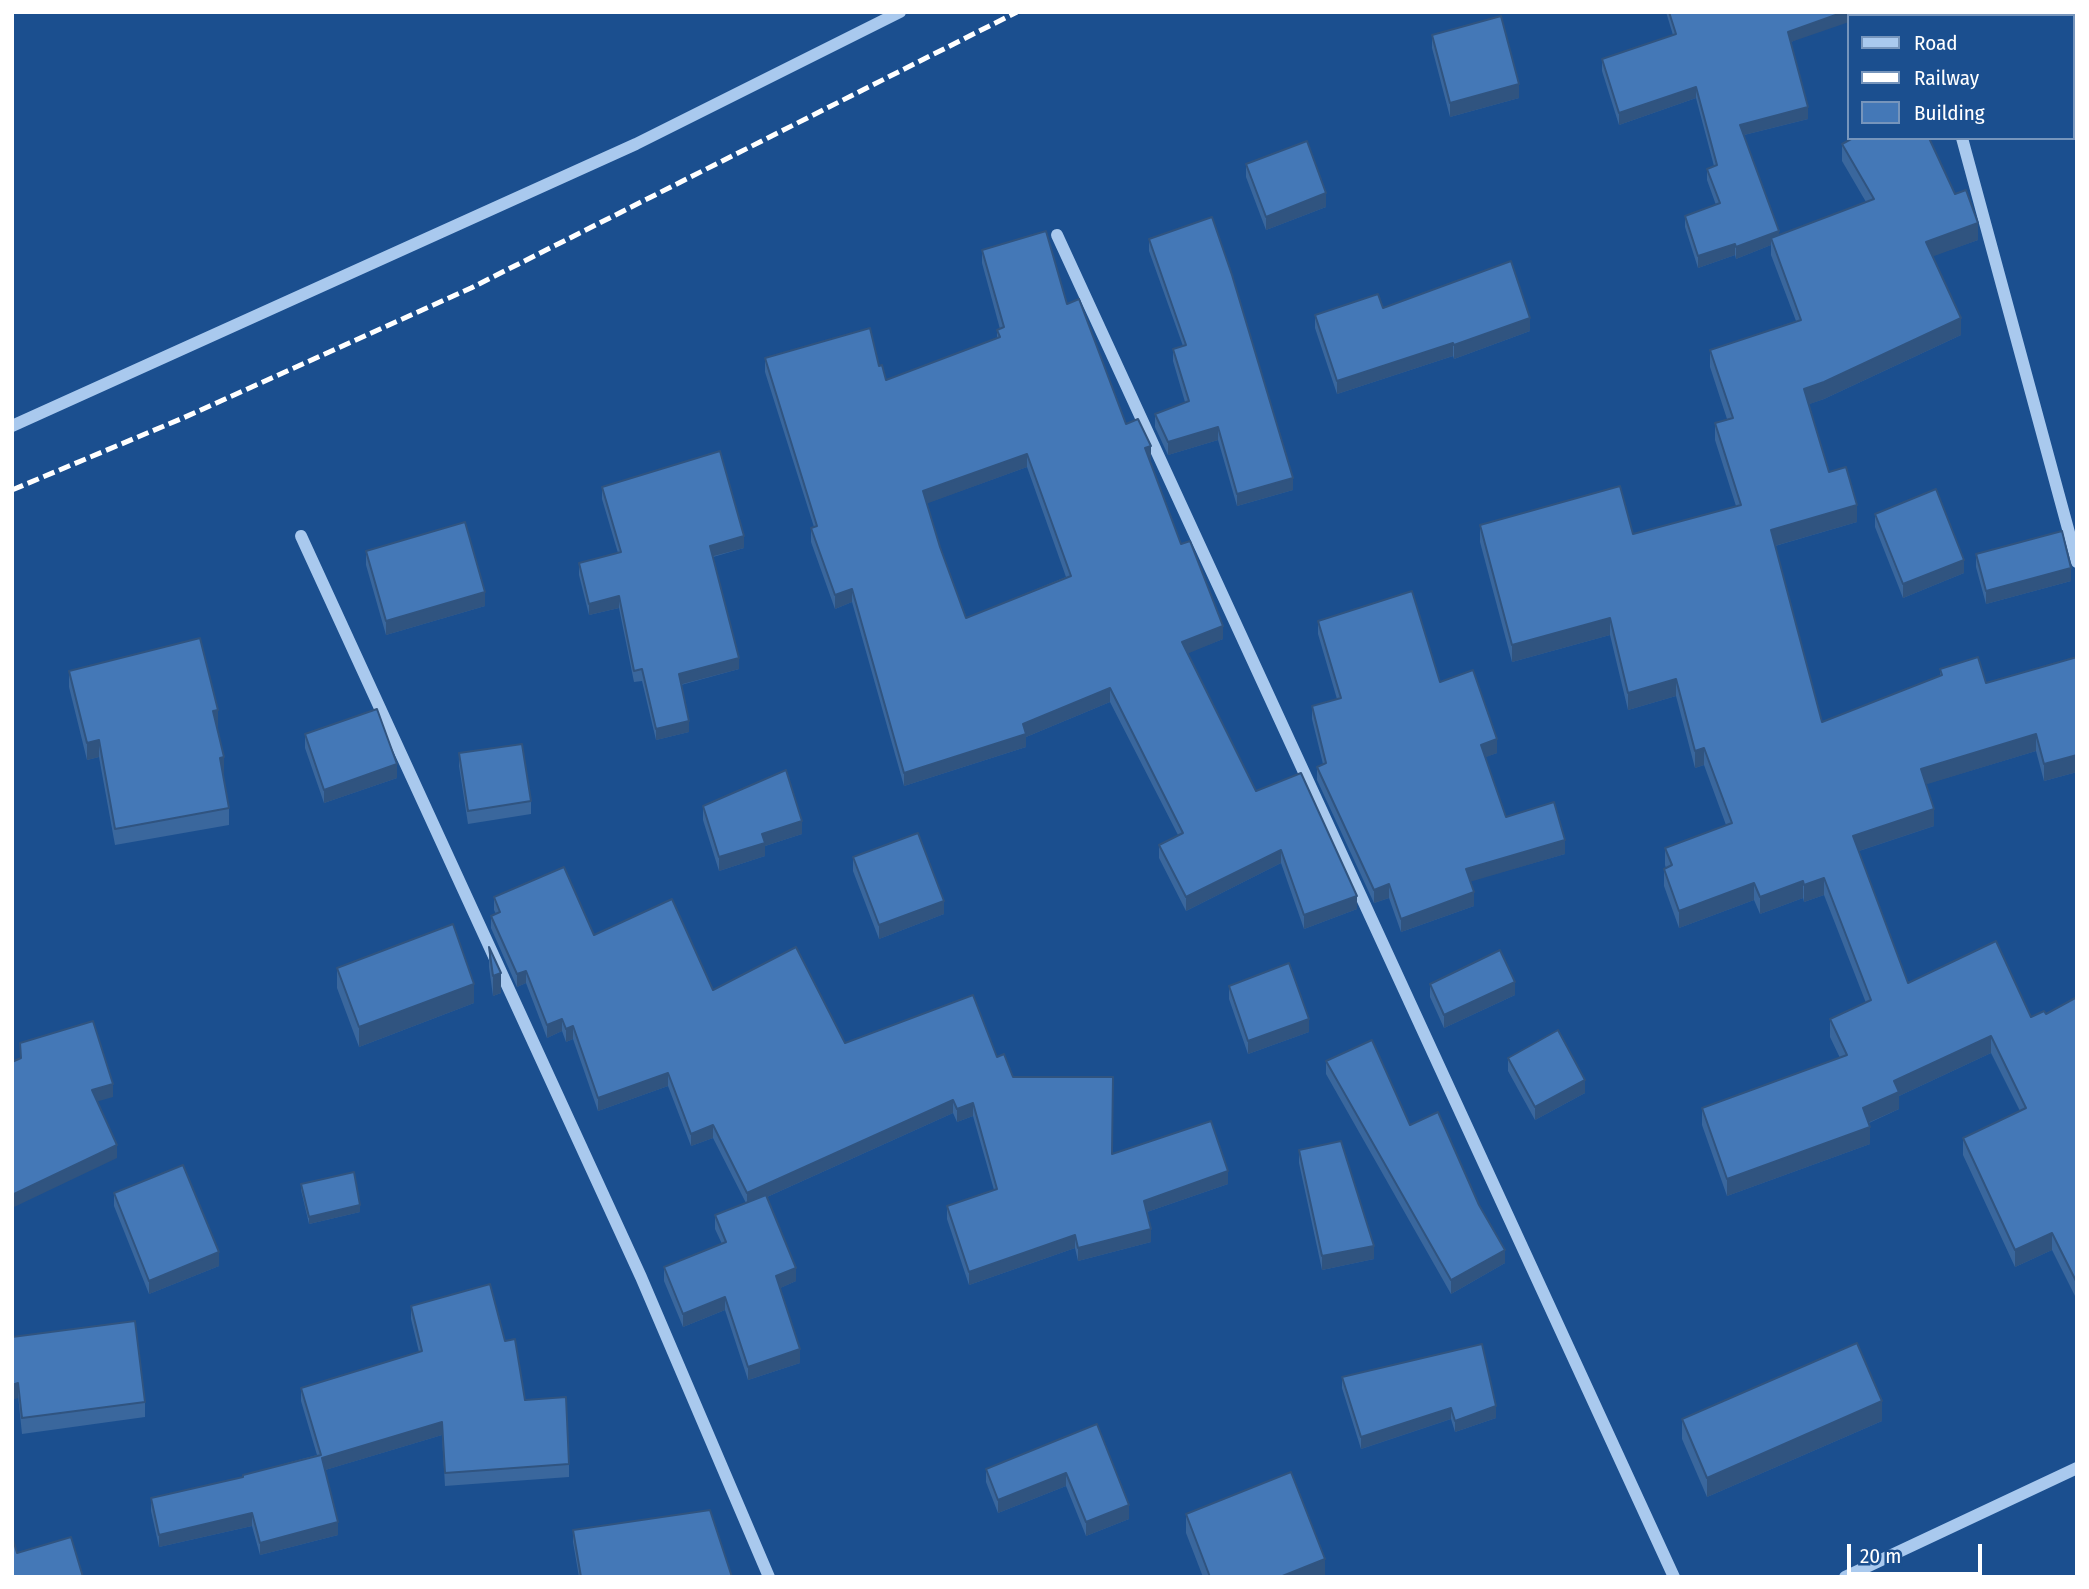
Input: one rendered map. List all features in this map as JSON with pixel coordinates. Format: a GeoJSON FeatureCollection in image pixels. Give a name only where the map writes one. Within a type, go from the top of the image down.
{"type":"FeatureCollection","features":[{"type":"Feature","properties":{"kind":"street"},"geometry":{"type":"LineString","coordinates":[[12,426],[636,144],[897,13]]}},
{"type":"Feature","properties":{"kind":"street"},"geometry":{"type":"LineString","coordinates":[[1963,140],[2077,562]]}},
{"type":"Feature","properties":{"kind":"street"},"geometry":{"type":"LineString","coordinates":[[1057,236],[1674,1577]]}},
{"type":"Feature","properties":{"kind":"street"},"geometry":{"type":"LineString","coordinates":[[301,536],[635,1264],[769,1577]]}},
{"type":"Feature","properties":{"kind":"street"},"geometry":{"type":"LineString","coordinates":[[1845,1577],[2077,1468]]}},
{"type":"Feature","properties":{"kind":"building"},"geometry":{"type":"Polygon","coordinates":[[[1669,12],[1844,12],[1788,32],[1808,107],[1740,125],[1779,231],[1736,247],[1735,244],[1698,256],[1685,216],[1720,203],[1707,169],[1717,165],[1696,87],[1619,113],[1602,59],[1676,34],[1669,12]]]}},
{"type":"Feature","properties":{"kind":"building"},"geometry":{"type":"Polygon","coordinates":[[[1855,12],[2054,14],[1856,14],[1855,12]]]}},
{"type":"Feature","properties":{"kind":"building"},"geometry":{"type":"Polygon","coordinates":[[[1501,16],[1519,84],[1450,103],[1432,35],[1501,16]]]}},
{"type":"Feature","properties":{"kind":"building"},"geometry":{"type":"Polygon","coordinates":[[[1849,140],[1930,140],[1955,194],[1966,190],[1978,223],[1926,242],[1961,318],[1804,389],[1829,472],[1846,467],[1857,505],[1771,530],[1822,722],[1942,675],[1940,669],[1978,657],[1986,683],[2077,657],[2077,755],[2044,764],[2036,734],[1921,769],[1934,809],[1853,836],[1908,983],[1996,941],[2031,1017],[2044,1011],[2046,1014],[2077,997],[2077,1283],[2052,1233],[2015,1250],[1963,1138],[2026,1108],[1991,1036],[1894,1081],[1899,1092],[1863,1108],[1870,1127],[1727,1179],[1702,1108],[1847,1055],[1830,1019],[1871,1000],[1824,878],[1804,885],[1803,881],[1760,897],[1754,883],[1679,911],[1664,869],[1672,865],[1665,848],[1732,823],[1704,748],[1695,751],[1676,679],[1628,693],[1610,618],[1512,645],[1480,525],[1620,486],[1633,534],[1741,505],[1715,423],[1733,418],[1710,350],[1801,320],[1771,238],[1874,199],[1842,144],[1849,140]]]}},
{"type":"Feature","properties":{"kind":"building"},"geometry":{"type":"Polygon","coordinates":[[[1307,141],[1326,193],[1266,217],[1246,164],[1307,141]]]}},
{"type":"Feature","properties":{"kind":"building"},"geometry":{"type":"Polygon","coordinates":[[[1212,217],[1293,478],[1237,494],[1218,427],[1168,442],[1155,414],[1189,401],[1173,349],[1186,345],[1149,239],[1212,217]]]}},
{"type":"Feature","properties":{"kind":"building"},"geometry":{"type":"Polygon","coordinates":[[[1046,231],[1067,304],[1079,299],[1126,424],[1138,419],[1151,446],[1145,448],[1181,544],[1190,541],[1223,626],[1182,642],[1256,791],[1301,773],[1357,896],[1304,915],[1281,850],[1186,897],[1159,845],[1183,833],[1110,688],[1023,724],[1026,734],[904,773],[852,589],[835,595],[811,528],[817,526],[765,358],[870,328],[879,366],[882,365],[886,380],[1000,337],[997,330],[1004,327],[982,250],[1046,231]],[[1027,454],[923,491],[966,618],[1071,576],[1027,454]]]}},
{"type":"Feature","properties":{"kind":"building"},"geometry":{"type":"Polygon","coordinates":[[[1511,261],[1530,318],[1337,381],[1315,315],[1378,294],[1383,308],[1511,261]]]}},
{"type":"Feature","properties":{"kind":"building"},"geometry":{"type":"Polygon","coordinates":[[[720,451],[744,536],[710,546],[739,658],[679,674],[689,721],[656,729],[642,669],[634,671],[619,596],[589,604],[579,563],[621,552],[602,487],[720,451]]]}},
{"type":"Feature","properties":{"kind":"building"},"geometry":{"type":"Polygon","coordinates":[[[1936,489],[1964,560],[1903,584],[1875,514],[1936,489]]]}},
{"type":"Feature","properties":{"kind":"building"},"geometry":{"type":"Polygon","coordinates":[[[465,522],[485,592],[386,621],[366,551],[465,522]]]}},
{"type":"Feature","properties":{"kind":"building"},"geometry":{"type":"Polygon","coordinates":[[[2062,531],[2071,568],[1986,591],[1976,554],[2062,531]]]}},
{"type":"Feature","properties":{"kind":"building"},"geometry":{"type":"Polygon","coordinates":[[[1412,591],[1440,682],[1473,670],[1497,739],[1481,745],[1506,817],[1554,802],[1565,840],[1466,869],[1474,892],[1401,919],[1389,884],[1374,890],[1317,767],[1326,763],[1312,706],[1341,698],[1318,621],[1412,591]]]}},
{"type":"Feature","properties":{"kind":"building"},"geometry":{"type":"Polygon","coordinates":[[[200,638],[218,710],[213,711],[224,757],[220,758],[229,808],[115,829],[99,740],[87,743],[69,671],[200,638]]]}},
{"type":"Feature","properties":{"kind":"building"},"geometry":{"type":"Polygon","coordinates":[[[377,709],[397,764],[324,790],[305,734],[377,709]]]}},
{"type":"Feature","properties":{"kind":"building"},"geometry":{"type":"Polygon","coordinates":[[[522,744],[531,801],[468,811],[459,753],[522,744]]]}},
{"type":"Feature","properties":{"kind":"building"},"geometry":{"type":"Polygon","coordinates":[[[786,770],[802,821],[762,834],[765,843],[719,857],[703,806],[786,770]]]}},
{"type":"Feature","properties":{"kind":"building"},"geometry":{"type":"Polygon","coordinates":[[[918,833],[944,901],[879,925],[853,857],[918,833]]]}},
{"type":"Feature","properties":{"kind":"building"},"geometry":{"type":"Polygon","coordinates":[[[564,867],[594,935],[672,899],[713,990],[796,947],[845,1043],[973,995],[997,1057],[1004,1054],[1013,1077],[1113,1077],[1112,1154],[1211,1121],[1228,1171],[1144,1201],[1151,1229],[1078,1248],[1075,1235],[969,1272],[947,1206],[997,1189],[973,1103],[957,1109],[953,1100],[747,1193],[713,1125],[691,1134],[668,1073],[598,1098],[573,1026],[566,1029],[562,1019],[547,1025],[526,971],[517,974],[491,916],[500,912],[494,897],[564,867]]]}},
{"type":"Feature","properties":{"kind":"building"},"geometry":{"type":"Polygon","coordinates":[[[453,924],[474,984],[359,1027],[337,968],[453,924]]]}},
{"type":"Feature","properties":{"kind":"building"},"geometry":{"type":"Polygon","coordinates":[[[489,947],[501,973],[493,976],[489,947]]]}},
{"type":"Feature","properties":{"kind":"building"},"geometry":{"type":"Polygon","coordinates":[[[1500,950],[1515,982],[1444,1015],[1430,984],[1500,950]]]}},
{"type":"Feature","properties":{"kind":"building"},"geometry":{"type":"Polygon","coordinates":[[[1289,963],[1309,1019],[1248,1041],[1229,986],[1289,963]]]}},
{"type":"Feature","properties":{"kind":"building"},"geometry":{"type":"Polygon","coordinates":[[[93,1021],[113,1084],[92,1090],[117,1145],[12,1195],[12,1062],[21,1058],[20,1043],[93,1021]]]}},
{"type":"Feature","properties":{"kind":"building"},"geometry":{"type":"Polygon","coordinates":[[[1558,1030],[1585,1080],[1535,1107],[1508,1058],[1558,1030]]]}},
{"type":"Feature","properties":{"kind":"building"},"geometry":{"type":"Polygon","coordinates":[[[1372,1040],[1410,1125],[1438,1112],[1479,1205],[1505,1250],[1451,1280],[1326,1061],[1372,1040]]]}},
{"type":"Feature","properties":{"kind":"building"},"geometry":{"type":"Polygon","coordinates":[[[1341,1141],[1374,1246],[1322,1256],[1299,1150],[1341,1141]]]}},
{"type":"Feature","properties":{"kind":"building"},"geometry":{"type":"Polygon","coordinates":[[[183,1165],[219,1252],[149,1281],[114,1193],[183,1165]]]}},
{"type":"Feature","properties":{"kind":"building"},"geometry":{"type":"Polygon","coordinates":[[[354,1172],[360,1205],[309,1217],[301,1184],[354,1172]]]}},
{"type":"Feature","properties":{"kind":"building"},"geometry":{"type":"Polygon","coordinates":[[[766,1195],[796,1268],[776,1276],[800,1349],[748,1367],[725,1297],[683,1314],[664,1267],[726,1242],[715,1215],[766,1195]]]}},
{"type":"Feature","properties":{"kind":"building"},"geometry":{"type":"Polygon","coordinates":[[[490,1284],[505,1341],[515,1339],[525,1400],[566,1397],[569,1464],[445,1473],[442,1422],[322,1458],[338,1522],[260,1543],[252,1513],[159,1535],[151,1498],[243,1477],[321,1455],[301,1388],[422,1351],[411,1306],[490,1284]]]}},
{"type":"Feature","properties":{"kind":"building"},"geometry":{"type":"Polygon","coordinates":[[[135,1321],[145,1402],[22,1418],[18,1383],[12,1385],[12,1337],[135,1321]]]}},
{"type":"Feature","properties":{"kind":"building"},"geometry":{"type":"Polygon","coordinates":[[[1857,1343],[1882,1401],[1707,1478],[1682,1419],[1857,1343]]]}},
{"type":"Feature","properties":{"kind":"building"},"geometry":{"type":"Polygon","coordinates":[[[1482,1344],[1496,1406],[1455,1421],[1451,1408],[1361,1437],[1342,1377],[1482,1344]]]}},
{"type":"Feature","properties":{"kind":"building"},"geometry":{"type":"Polygon","coordinates":[[[1097,1424],[1129,1505],[1086,1522],[1066,1473],[998,1500],[986,1469],[1097,1424]]]}},
{"type":"Feature","properties":{"kind":"building"},"geometry":{"type":"Polygon","coordinates":[[[1291,1472],[1325,1559],[1280,1577],[1210,1577],[1186,1514],[1291,1472]]]}},
{"type":"Feature","properties":{"kind":"building"},"geometry":{"type":"Polygon","coordinates":[[[710,1510],[732,1577],[581,1577],[573,1530],[710,1510]]]}},
{"type":"Feature","properties":{"kind":"building"},"geometry":{"type":"Polygon","coordinates":[[[12,1536],[17,1553],[71,1537],[83,1577],[12,1577],[12,1536]]]}},
{"type":"Feature","properties":{"kind":"railway"},"geometry":{"type":"LineString","coordinates":[[12,490],[183,418],[471,288],[1017,12]]}}]}
